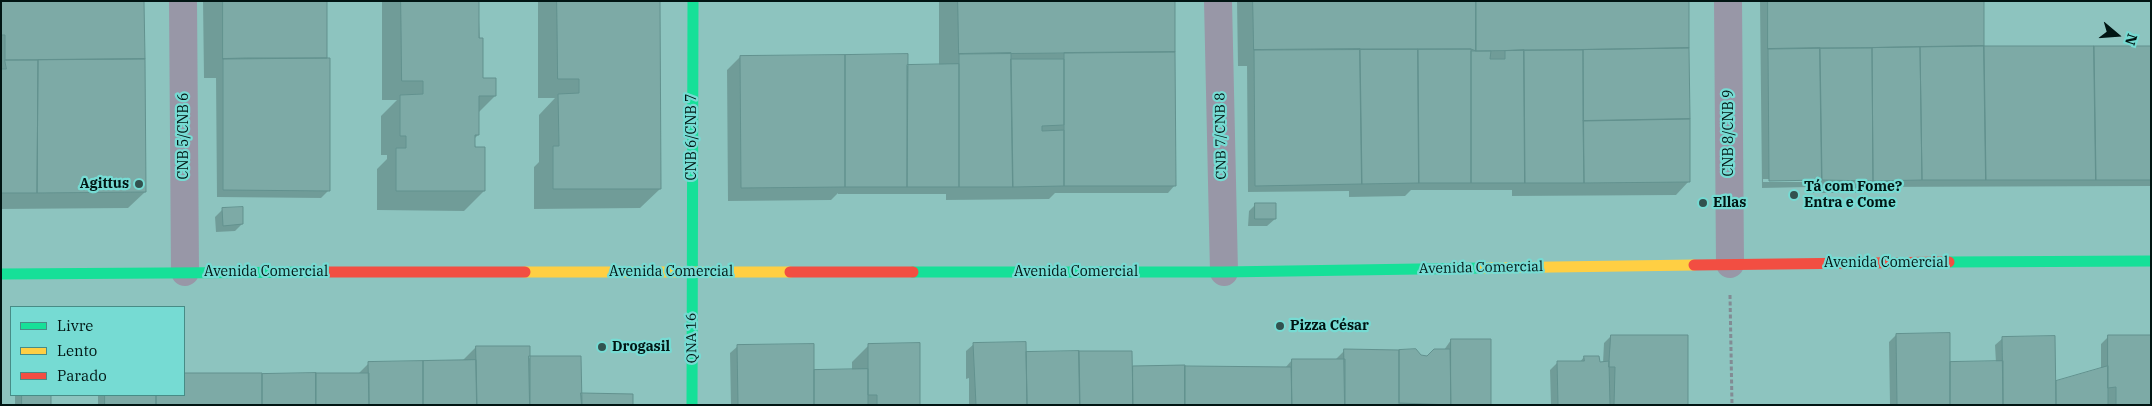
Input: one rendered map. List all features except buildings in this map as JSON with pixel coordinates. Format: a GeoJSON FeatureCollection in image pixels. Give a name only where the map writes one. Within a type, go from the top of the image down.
{"type":"FeatureCollection","features":[{"type":"Feature","properties":{"kind":"main road","name":"CNB 6/CNB 7"},"geometry":{"type":"LineString","coordinates":[[691,272],[693,1]]}},
{"type":"Feature","properties":{"kind":"main road","name":"Avenida Comercial"},"geometry":{"type":"LineString","coordinates":[[1,274],[185,272],[1224,272],[1730,264],[2151,262]]}},
{"type":"Feature","properties":{"kind":"main road","name":"QNA 16"},"geometry":{"type":"LineString","coordinates":[[691,272],[692,405]]}},
{"type":"Feature","properties":{"kind":"street","name":"CNB 5/CNB 6"},"geometry":{"type":"LineString","coordinates":[[183,1],[185,272]]}},
{"type":"Feature","properties":{"kind":"street","name":"CNB 7/CNB 8"},"geometry":{"type":"LineString","coordinates":[[1218,1],[1224,272]]}},
{"type":"Feature","properties":{"kind":"street","name":"CNB 8/CNB 9"},"geometry":{"type":"LineString","coordinates":[[1728,1],[1730,264]]}},
{"type":"Feature","properties":{"kind":"path"},"geometry":{"type":"LineString","coordinates":[[1730,264],[1732,405]]}},
{"type":"Feature","properties":{"kind":"traffic: fast"},"geometry":{"type":"LineString","coordinates":[[692,405],[693,1]]}},
{"type":"Feature","properties":{"kind":"traffic: fast"},"geometry":{"type":"LineString","coordinates":[[1949,262],[2151,261]]}},
{"type":"Feature","properties":{"kind":"traffic: fast"},"geometry":{"type":"LineString","coordinates":[[913,272],[1224,272],[1484,268]]}},
{"type":"Feature","properties":{"kind":"traffic: fast"},"geometry":{"type":"LineString","coordinates":[[1,274],[328,272]]}},
{"type":"Feature","properties":{"kind":"traffic: slow"},"geometry":{"type":"LineString","coordinates":[[1484,268],[1694,265]]}},
{"type":"Feature","properties":{"kind":"traffic: slow"},"geometry":{"type":"LineString","coordinates":[[525,272],[790,272]]}},
{"type":"Feature","properties":{"kind":"traffic: jam"},"geometry":{"type":"LineString","coordinates":[[1694,265],[1949,262]]}},
{"type":"Feature","properties":{"kind":"traffic: jam"},"geometry":{"type":"LineString","coordinates":[[328,272],[525,272]]}},
{"type":"Feature","properties":{"kind":"traffic: jam"},"geometry":{"type":"LineString","coordinates":[[790,272],[913,272]]}},
{"type":"Feature","properties":{"kind":"place","name":"Agittus"},"geometry":{"type":"Point","coordinates":[139,184]}},
{"type":"Feature","properties":{"kind":"place","name":"Tá com Fome? Entra e Come"},"geometry":{"type":"Point","coordinates":[1794,195]}},
{"type":"Feature","properties":{"kind":"place","name":"Ellas"},"geometry":{"type":"Point","coordinates":[1703,203]}},
{"type":"Feature","properties":{"kind":"place","name":"Pizza César"},"geometry":{"type":"Point","coordinates":[1280,326]}},
{"type":"Feature","properties":{"kind":"place","name":"Drogasil"},"geometry":{"type":"Point","coordinates":[602,347]}}]}
